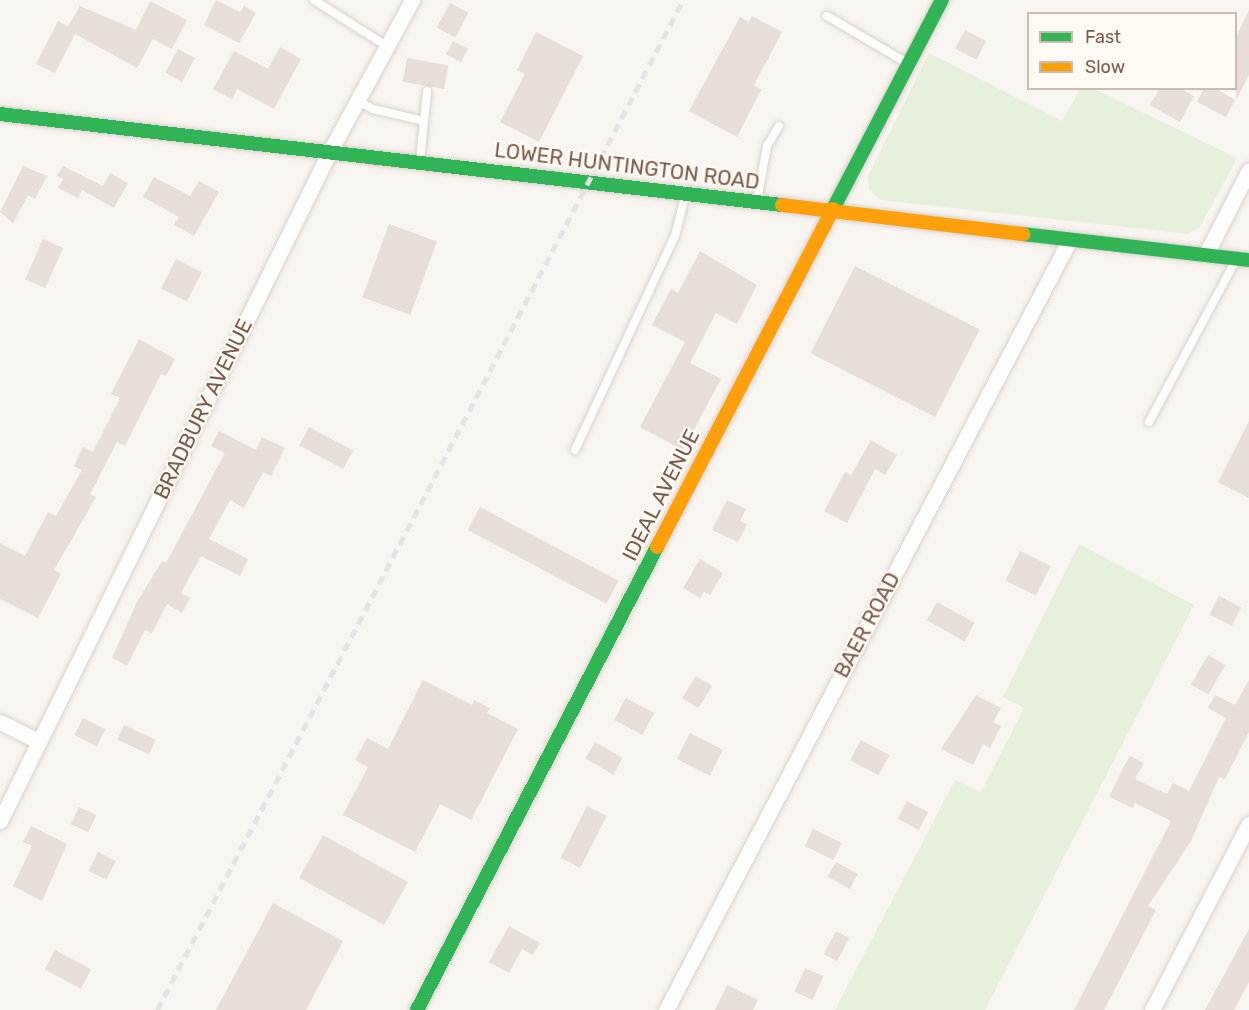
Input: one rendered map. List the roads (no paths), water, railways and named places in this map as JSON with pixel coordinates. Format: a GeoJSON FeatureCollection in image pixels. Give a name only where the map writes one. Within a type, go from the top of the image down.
{"type":"FeatureCollection","features":[{"type":"Feature","properties":{"kind":"main road","name":"IDEAL AVENUE"},"geometry":{"type":"LineString","coordinates":[[417,1010],[942,0]]}},
{"type":"Feature","properties":{"kind":"main road","name":"LOWER HUNTINGTON ROAD"},"geometry":{"type":"LineString","coordinates":[[0,114],[330,151],[685,195],[833,209],[1069,241],[1206,254],[1243,260]]}},
{"type":"Feature","properties":{"kind":"street","name":"BRADBURY AVENUE"},"geometry":{"type":"LineString","coordinates":[[0,821],[330,151],[412,0]]}},
{"type":"Feature","properties":{"kind":"street"},"geometry":{"type":"LineString","coordinates":[[1206,254],[1249,170]]}},
{"type":"Feature","properties":{"kind":"street","name":"BAER ROAD"},"geometry":{"type":"LineString","coordinates":[[666,1010],[1069,241]]}},
{"type":"Feature","properties":{"kind":"street"},"geometry":{"type":"LineString","coordinates":[[0,722],[38,741]]}},
{"type":"Feature","properties":{"kind":"street"},"geometry":{"type":"LineString","coordinates":[[1152,1010],[1249,824]]}},
{"type":"Feature","properties":{"kind":"lane"},"geometry":{"type":"LineString","coordinates":[[314,0],[388,47]]}},
{"type":"Feature","properties":{"kind":"lane"},"geometry":{"type":"LineString","coordinates":[[827,16],[909,64]]}},
{"type":"Feature","properties":{"kind":"lane"},"geometry":{"type":"LineString","coordinates":[[420,162],[427,91]]}},
{"type":"Feature","properties":{"kind":"lane"},"geometry":{"type":"LineString","coordinates":[[358,101],[373,109],[424,121]]}},
{"type":"Feature","properties":{"kind":"lane"},"geometry":{"type":"LineString","coordinates":[[756,202],[767,146],[779,126]]}},
{"type":"Feature","properties":{"kind":"lane"},"geometry":{"type":"LineString","coordinates":[[575,450],[675,236],[685,195]]}},
{"type":"Feature","properties":{"kind":"lane"},"geometry":{"type":"LineString","coordinates":[[1149,422],[1243,260]]}},
{"type":"Feature","properties":{"kind":"railway"},"geometry":{"type":"LineString","coordinates":[[157,1010],[683,0]]}}]}
